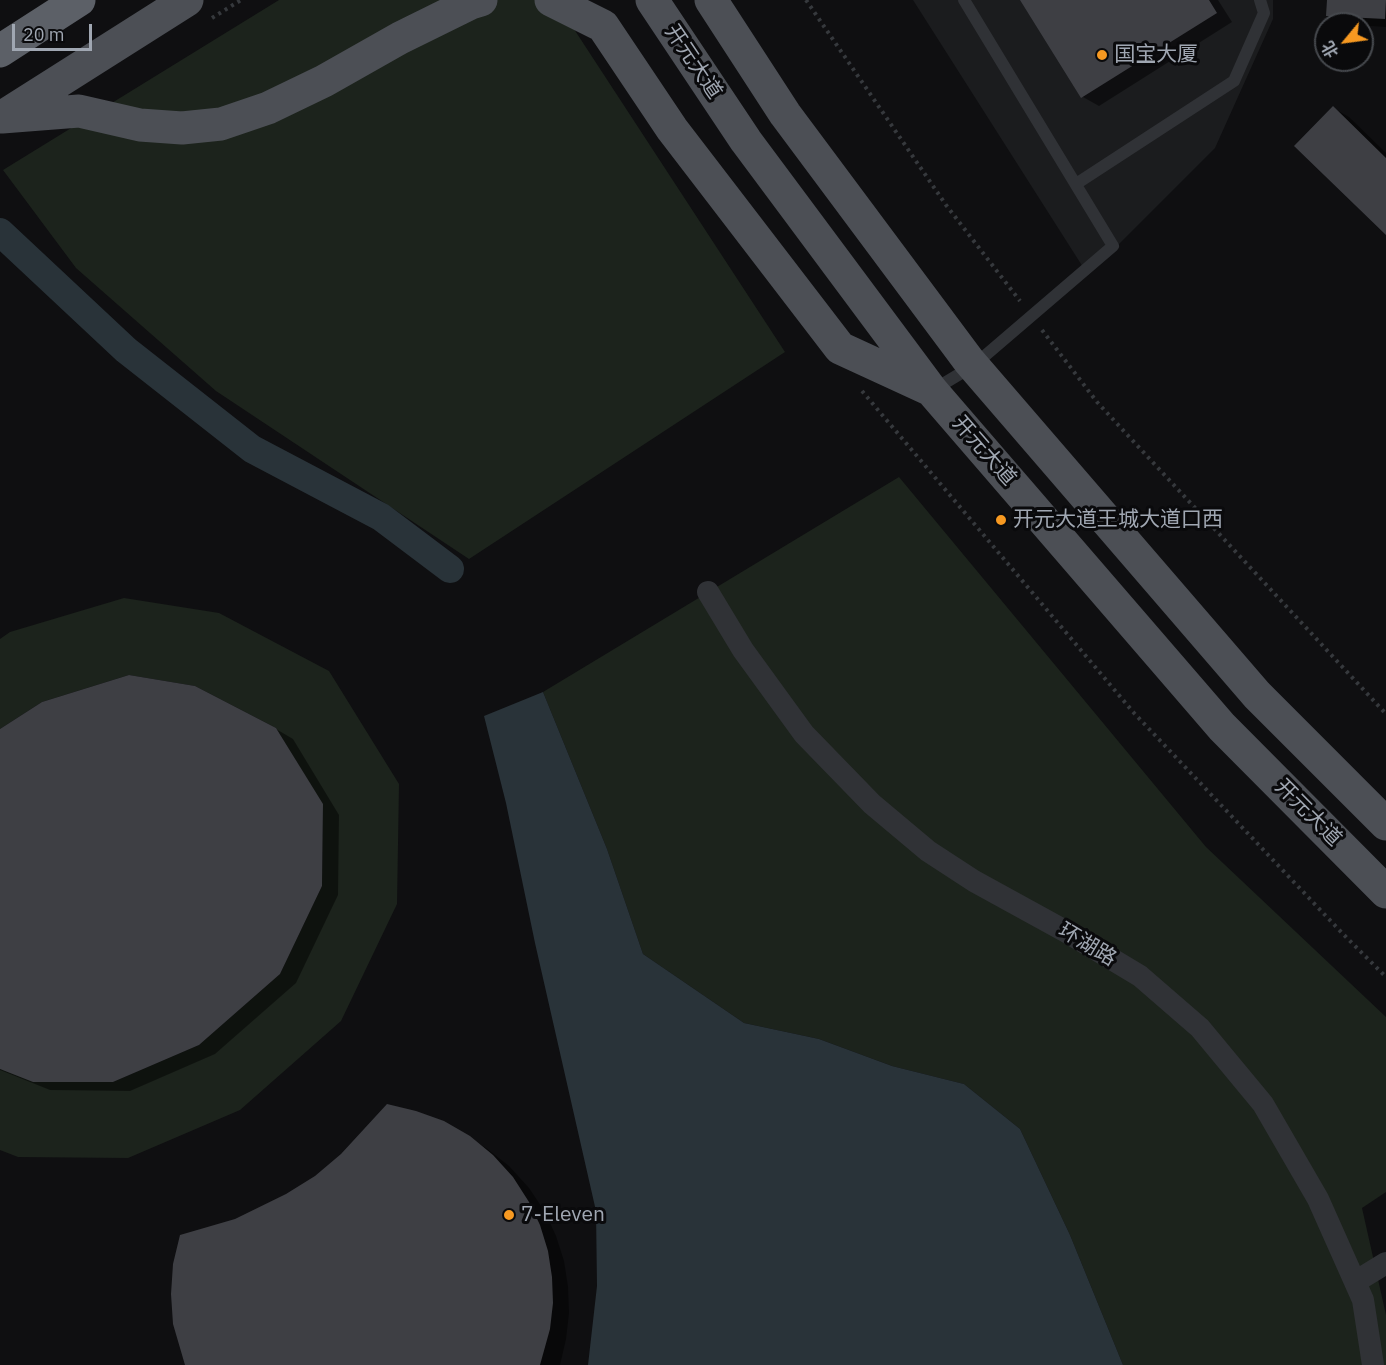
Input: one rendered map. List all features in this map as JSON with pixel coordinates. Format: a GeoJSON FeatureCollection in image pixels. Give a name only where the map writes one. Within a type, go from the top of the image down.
{"type":"FeatureCollection","features":[{"type":"Feature","properties":{"kind":"highway"},"geometry":{"type":"LineString","coordinates":[[0,51],[79,0]]}},
{"type":"Feature","properties":{"kind":"main road"},"geometry":{"type":"LineString","coordinates":[[1,117],[187,0]]}},
{"type":"Feature","properties":{"kind":"main road"},"geometry":{"type":"LineString","coordinates":[[1,117],[79,111],[140,125],[182,128],[221,124],[268,108],[471,3],[481,0]]}},
{"type":"Feature","properties":{"kind":"main road"},"geometry":{"type":"LineString","coordinates":[[551,0],[603,26],[672,129],[840,348],[932,391]]}},
{"type":"Feature","properties":{"kind":"main road","name":"开元大道"},"geometry":{"type":"LineString","coordinates":[[652,0],[746,141],[932,391],[1222,728],[1386,892]]}},
{"type":"Feature","properties":{"kind":"main road"},"geometry":{"type":"LineString","coordinates":[[711,0],[785,114],[973,366],[1257,695],[1386,824]]}},
{"type":"Feature","properties":{"kind":"street","name":"环湖路"},"geometry":{"type":"LineString","coordinates":[[708,592],[743,650],[804,734],[872,804],[928,851],[974,881],[1065,931],[1140,976],[1200,1028],[1263,1104],[1318,1199],[1363,1300],[1377,1361]]}},
{"type":"Feature","properties":{"kind":"street"},"geometry":{"type":"LineString","coordinates":[[1355,1282],[1386,1263]]}},
{"type":"Feature","properties":{"kind":"lane"},"geometry":{"type":"LineString","coordinates":[[932,391],[973,366],[1113,246],[964,0]]}},
{"type":"Feature","properties":{"kind":"lane"},"geometry":{"type":"LineString","coordinates":[[1076,184],[1234,81],[1264,13],[1260,0]]}},
{"type":"Feature","properties":{"kind":"path"},"geometry":{"type":"LineString","coordinates":[[806,0],[946,205],[1097,402],[1386,714]]}},
{"type":"Feature","properties":{"kind":"path"},"geometry":{"type":"LineString","coordinates":[[857,385],[1134,713],[1386,977]]}},
{"type":"Feature","properties":{"kind":"shaded area"},"geometry":{"type":"Polygon","coordinates":[[[279,0],[555,0],[785,352],[469,559],[216,391],[76,268],[3,170],[279,0]]]}},
{"type":"Feature","properties":{"kind":"shaded area"},"geometry":{"type":"Polygon","coordinates":[[[913,0],[1273,0],[1273,19],[1215,148],[1088,275],[913,0]]]}},
{"type":"Feature","properties":{"kind":"shaded area"},"geometry":{"type":"Polygon","coordinates":[[[899,477],[1206,847],[1386,1017],[1386,1192],[1362,1208],[1386,1315],[1386,1365],[1123,1365],[1070,1235],[1020,1129],[964,1084],[892,1066],[819,1039],[744,1023],[643,954],[607,849],[543,692],[899,477]]]}},
{"type":"Feature","properties":{"kind":"shaded area"},"geometry":{"type":"Polygon","coordinates":[[[124,598],[219,613],[329,671],[399,784],[397,904],[341,1021],[240,1110],[128,1158],[18,1157],[0,1150],[0,1069],[113,1082],[199,1045],[280,974],[322,886],[323,805],[276,728],[195,686],[129,675],[42,702],[0,729],[0,639],[10,632],[124,598]]]}},
{"type":"Feature","properties":{"kind":"shaded area"},"geometry":{"type":"Polygon","coordinates":[[[543,692],[607,849],[643,954],[744,1023],[819,1039],[892,1066],[964,1084],[1020,1129],[1070,1235],[1123,1365],[588,1365],[597,1286],[596,1211],[535,943],[506,803],[484,716],[543,692]]]}},
{"type":"Feature","properties":{"kind":"building","name":"国宝大厦"},"geometry":{"type":"Polygon","coordinates":[[[1020,0],[1209,0],[1217,13],[1081,98],[1020,0]]]}},
{"type":"Feature","properties":{"kind":"building"},"geometry":{"type":"Polygon","coordinates":[[[1327,0],[1386,0],[1385,19],[1374,18],[1374,12],[1326,12],[1327,0]]]}},
{"type":"Feature","properties":{"kind":"building"},"geometry":{"type":"Polygon","coordinates":[[[1333,106],[1386,158],[1386,235],[1294,146],[1333,106]]]}},
{"type":"Feature","properties":{"kind":"building"},"geometry":{"type":"Polygon","coordinates":[[[129,675],[195,686],[276,728],[323,804],[322,886],[280,974],[199,1045],[113,1082],[33,1082],[0,1069],[0,729],[42,702],[129,675]]]}},
{"type":"Feature","properties":{"kind":"building"},"geometry":{"type":"Polygon","coordinates":[[[387,1104],[444,1121],[470,1136],[493,1155],[513,1177],[529,1202],[540,1225],[548,1251],[552,1277],[553,1303],[550,1329],[540,1365],[185,1365],[173,1324],[171,1294],[173,1264],[180,1235],[235,1219],[286,1194],[315,1176],[341,1154],[387,1104]]]}},
{"type":"Feature","properties":{"kind":"waterway"},"geometry":{"type":"LineString","coordinates":[[0,232],[126,350],[252,449],[381,517],[450,569]]}},
{"type":"Feature","properties":{"kind":"place","name":"国宝大厦"},"geometry":{"type":"Point","coordinates":[1102,55]}},
{"type":"Feature","properties":{"kind":"place","name":"开元大道王城大道口西"},"geometry":{"type":"Point","coordinates":[1001,520]}},
{"type":"Feature","properties":{"kind":"place","name":"7-Eleven"},"geometry":{"type":"Point","coordinates":[509,1215]}}]}
